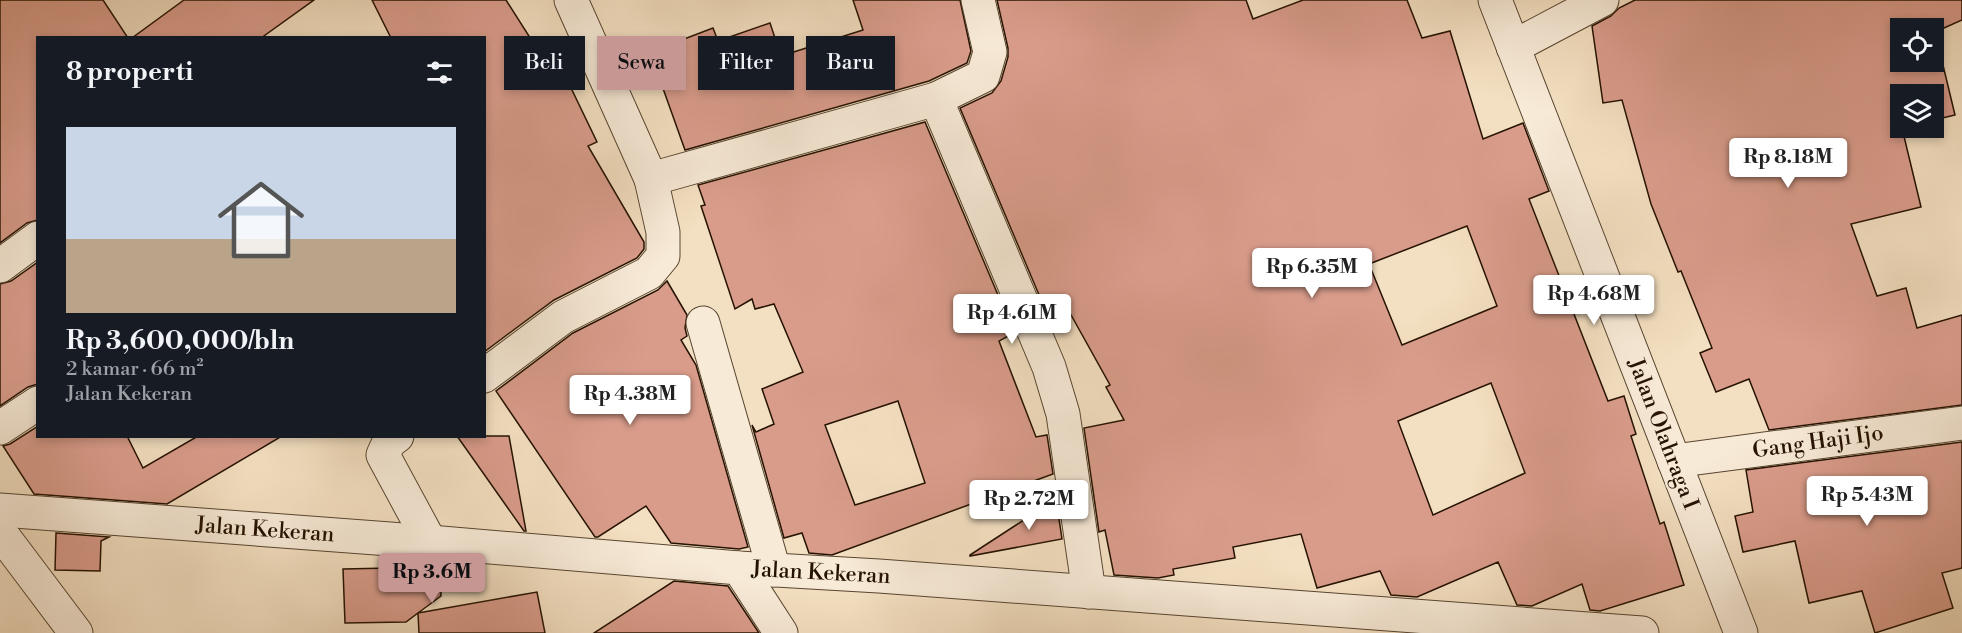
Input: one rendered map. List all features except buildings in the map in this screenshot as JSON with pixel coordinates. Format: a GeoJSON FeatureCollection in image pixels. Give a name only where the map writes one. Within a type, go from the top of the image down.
{"type":"FeatureCollection","features":[{"type":"Feature","properties":{"kind":"street"},"geometry":{"type":"LineString","coordinates":[[486,375],[563,317],[649,273],[663,256],[663,232],[651,179],[571,0]]}},
{"type":"Feature","properties":{"kind":"street"},"geometry":{"type":"LineString","coordinates":[[651,179],[936,99],[983,76],[990,52],[978,0]]}},
{"type":"Feature","properties":{"kind":"street","name":"Jalan Olahraga I"},"geometry":{"type":"LineString","coordinates":[[1495,0],[1741,633]]}},
{"type":"Feature","properties":{"kind":"street"},"geometry":{"type":"LineString","coordinates":[[1513,47],[1602,0]]}},
{"type":"Feature","properties":{"kind":"street"},"geometry":{"type":"LineString","coordinates":[[936,99],[1049,368],[1063,414],[1089,592]]}},
{"type":"Feature","properties":{"kind":"street"},"geometry":{"type":"LineString","coordinates":[[0,266],[36,239]]}},
{"type":"Feature","properties":{"kind":"street"},"geometry":{"type":"LineString","coordinates":[[703,323],[774,570]]}},
{"type":"Feature","properties":{"kind":"street"},"geometry":{"type":"LineString","coordinates":[[0,428],[36,404]]}},
{"type":"Feature","properties":{"kind":"street","name":"Gang Haji Ijo"},"geometry":{"type":"LineString","coordinates":[[1674,461],[1962,423]]}},
{"type":"Feature","properties":{"kind":"street"},"geometry":{"type":"LineString","coordinates":[[394,438],[389,442],[383,454],[430,542]]}},
{"type":"Feature","properties":{"kind":"street","name":"Jalan Kekeran"},"geometry":{"type":"LineString","coordinates":[[0,510],[739,568],[1642,633]]}},
{"type":"Feature","properties":{"kind":"street"},"geometry":{"type":"LineString","coordinates":[[0,532],[76,633]]}},
{"type":"Feature","properties":{"kind":"street"},"geometry":{"type":"LineString","coordinates":[[739,568],[781,633]]}}]}
